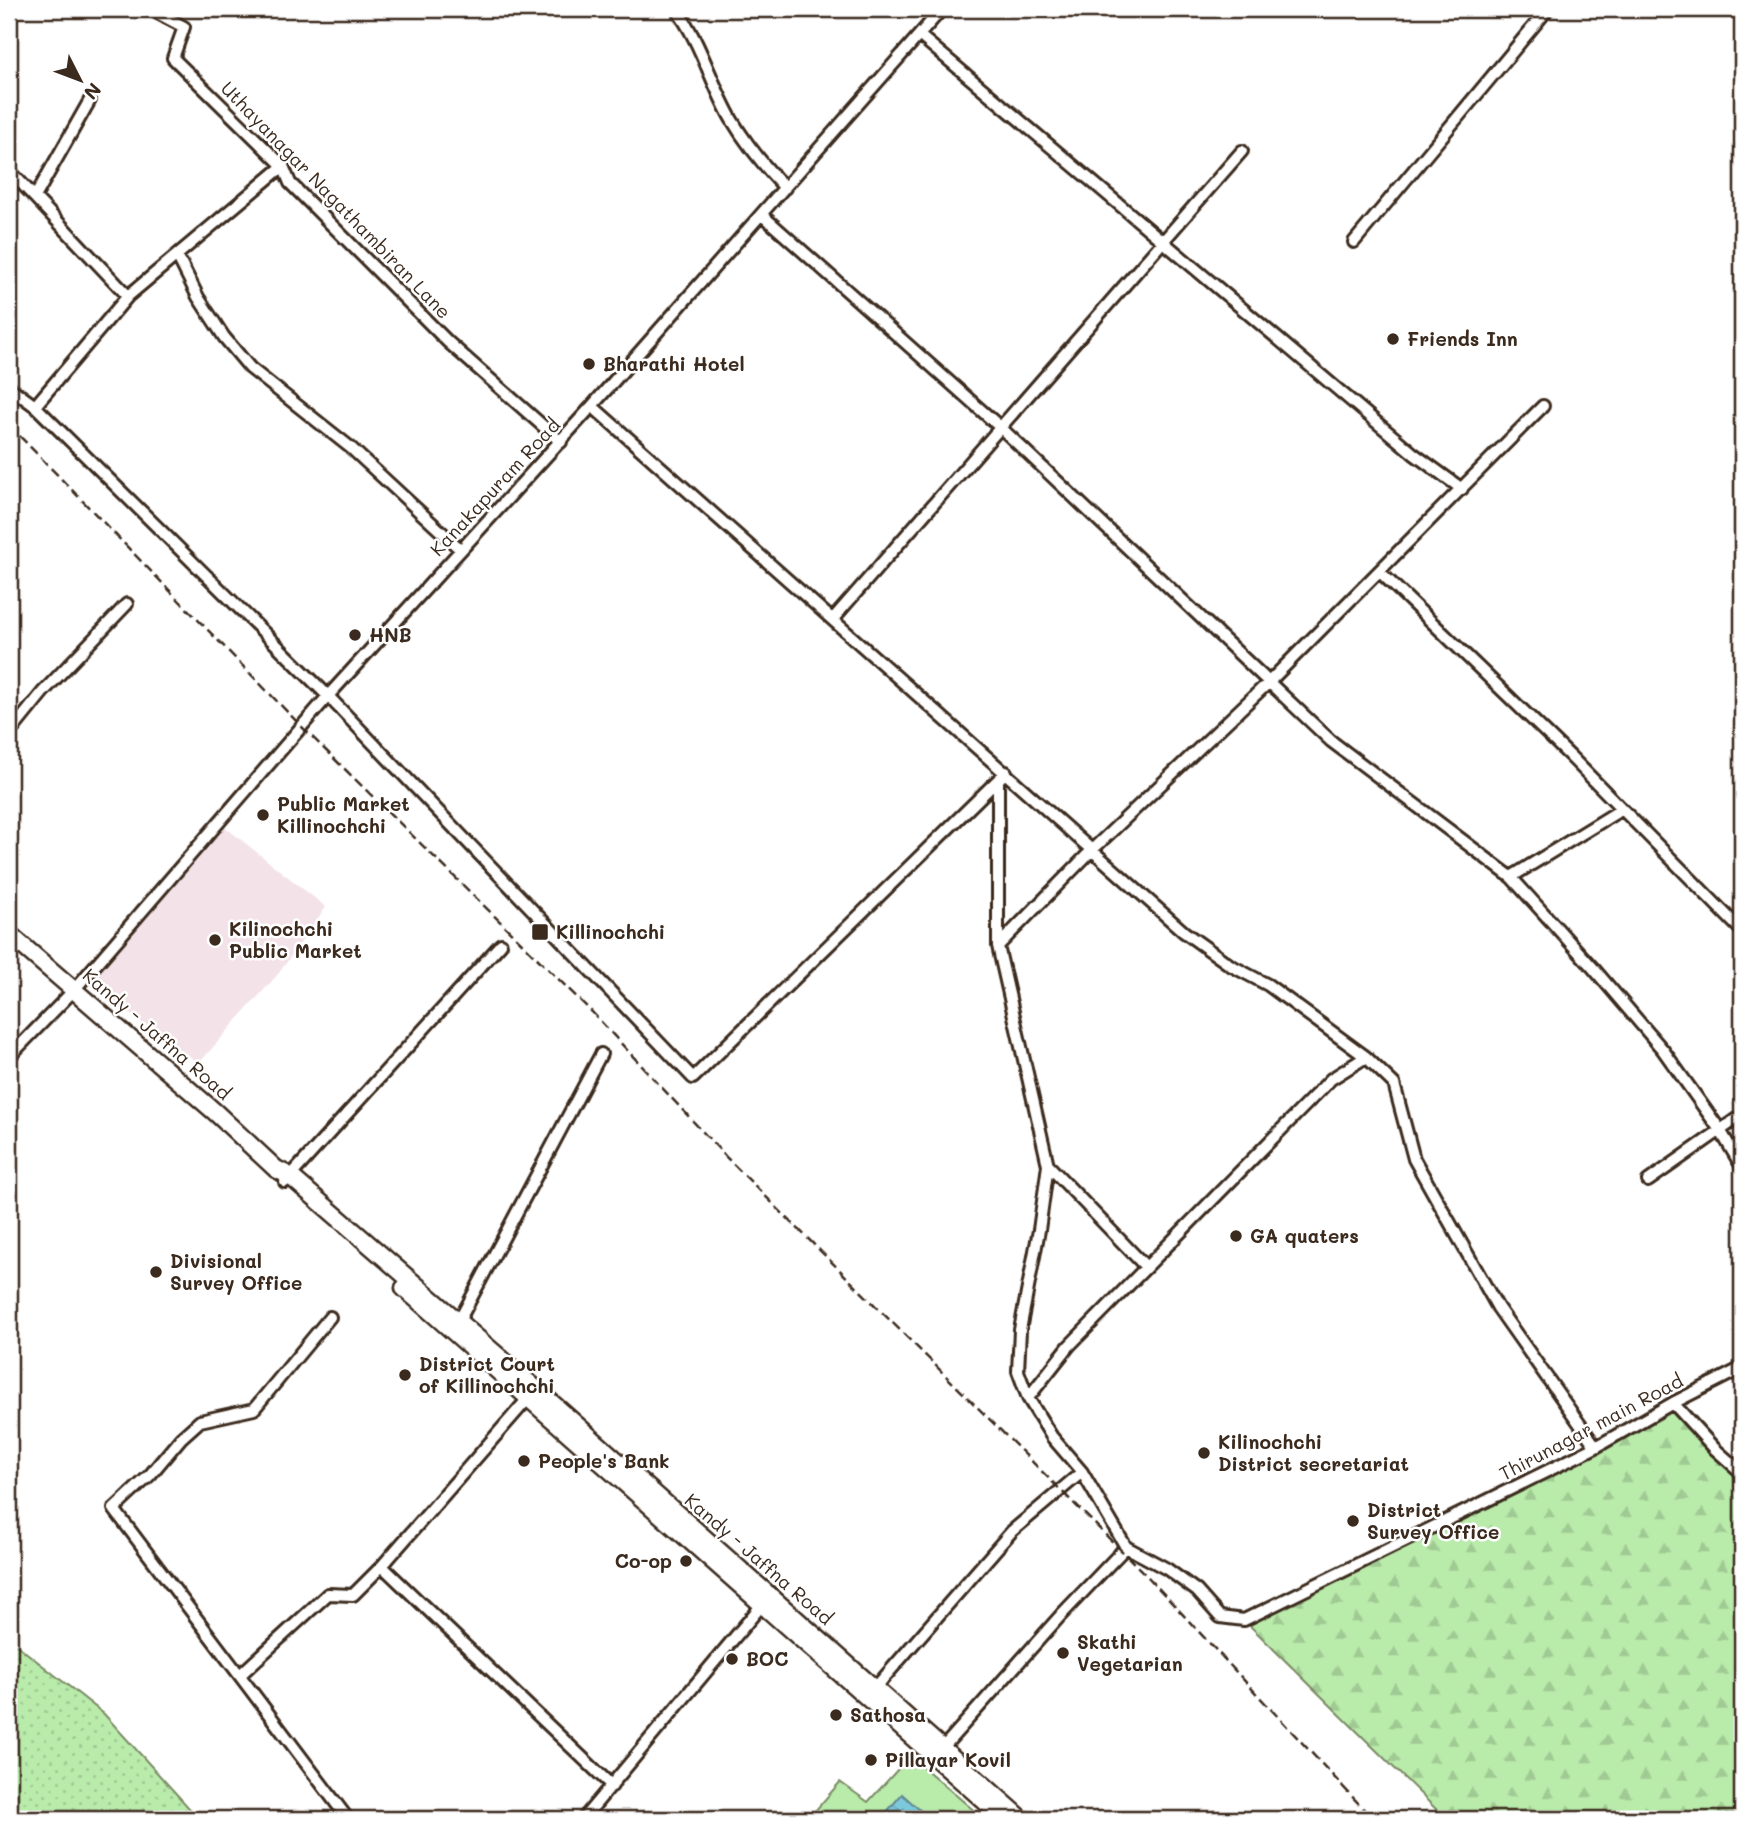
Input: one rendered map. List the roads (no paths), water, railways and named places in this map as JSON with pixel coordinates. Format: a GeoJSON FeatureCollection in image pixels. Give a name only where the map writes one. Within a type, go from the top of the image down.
{"type":"FeatureCollection","features":[{"type":"Feature","properties":{"kind":"highway","name":"Kandy - Jaffna Road"},"geometry":{"type":"LineString","coordinates":[[9,934],[939,1753],[1022,1819]]}},
{"type":"Feature","properties":{"kind":"highway","name":"Kandy - Jaffna Road"},"geometry":{"type":"LineString","coordinates":[[284,1176],[458,1321],[532,1394]]}},
{"type":"Feature","properties":{"kind":"highway","name":"Kandy - Jaffna Road"},"geometry":{"type":"LineString","coordinates":[[766,1600],[875,1688],[1005,1819]]}},
{"type":"Feature","properties":{"kind":"street","name":"Uthayanagar Nagathambiran Lane"},"geometry":{"type":"LineString","coordinates":[[150,9],[184,27],[173,58],[283,166],[290,183],[448,342],[561,442]]}},
{"type":"Feature","properties":{"kind":"street"},"geometry":{"type":"LineString","coordinates":[[676,9],[688,24],[731,119],[762,164],[785,188]]}},
{"type":"Feature","properties":{"kind":"street","name":"Kanakapuram Road"},"geometry":{"type":"LineString","coordinates":[[9,1057],[74,990],[328,696],[561,442],[942,9]]}},
{"type":"Feature","properties":{"kind":"street"},"geometry":{"type":"LineString","coordinates":[[1354,242],[1548,9]]}},
{"type":"Feature","properties":{"kind":"street"},"geometry":{"type":"LineString","coordinates":[[919,34],[1414,454],[1462,489]]}},
{"type":"Feature","properties":{"kind":"street"},"geometry":{"type":"LineString","coordinates":[[35,197],[90,100]]}},
{"type":"Feature","properties":{"kind":"street"},"geometry":{"type":"LineString","coordinates":[[833,619],[1242,151]]}},
{"type":"Feature","properties":{"kind":"street"},"geometry":{"type":"LineString","coordinates":[[35,406],[128,296],[283,166]]}},
{"type":"Feature","properties":{"kind":"street"},"geometry":{"type":"LineString","coordinates":[[9,170],[128,296]]}},
{"type":"Feature","properties":{"kind":"street"},"geometry":{"type":"LineString","coordinates":[[762,215],[1000,427],[1331,741],[1511,877],[1663,1050],[1720,1130],[1742,1167]]}},
{"type":"Feature","properties":{"kind":"street"},"geometry":{"type":"LineString","coordinates":[[177,255],[204,307],[250,368],[351,448],[461,550]]}},
{"type":"Feature","properties":{"kind":"street"},"geometry":{"type":"LineString","coordinates":[[9,387],[35,406],[328,696],[694,1078],[1002,776]]}},
{"type":"Feature","properties":{"kind":"street"},"geometry":{"type":"LineString","coordinates":[[593,406],[833,619],[1002,776],[1093,849],[1184,932],[1230,965],[1268,985],[1366,1057],[1394,1084],[1414,1159],[1497,1308],[1596,1447]]}},
{"type":"Feature","properties":{"kind":"street"},"geometry":{"type":"LineString","coordinates":[[998,946],[1093,849],[1269,682],[1544,406]]}},
{"type":"Feature","properties":{"kind":"street"},"geometry":{"type":"LineString","coordinates":[[1380,572],[1622,809],[1742,932]]}},
{"type":"Feature","properties":{"kind":"street"},"geometry":{"type":"LineString","coordinates":[[9,734],[43,692],[127,604]]}},
{"type":"Feature","properties":{"kind":"street"},"geometry":{"type":"LineString","coordinates":[[939,1753],[1061,1615],[1126,1547],[1082,1472],[1052,1437],[1028,1398],[1018,1371],[1020,1331],[1048,1164],[998,946],[1002,776]]}},
{"type":"Feature","properties":{"kind":"street"},"geometry":{"type":"LineString","coordinates":[[1511,877],[1622,809]]}},
{"type":"Feature","properties":{"kind":"street"},"geometry":{"type":"LineString","coordinates":[[284,1176],[501,944]]}},
{"type":"Feature","properties":{"kind":"street"},"geometry":{"type":"LineString","coordinates":[[458,1321],[601,1054]]}},
{"type":"Feature","properties":{"kind":"street"},"geometry":{"type":"LineString","coordinates":[[1028,1398],[1069,1346],[1331,1079],[1366,1057]]}},
{"type":"Feature","properties":{"kind":"street"},"geometry":{"type":"LineString","coordinates":[[1648,1181],[1742,1115]]}},
{"type":"Feature","properties":{"kind":"street"},"geometry":{"type":"LineString","coordinates":[[1048,1164],[1146,1267]]}},
{"type":"Feature","properties":{"kind":"street"},"geometry":{"type":"LineString","coordinates":[[330,1317],[254,1409],[200,1421],[181,1438],[150,1475],[114,1508],[348,1819]]}},
{"type":"Feature","properties":{"kind":"street","name":"Thirunagar main Road"},"geometry":{"type":"LineString","coordinates":[[1126,1547],[1167,1569],[1198,1591],[1220,1617],[1244,1620],[1596,1447],[1742,1368]]}},
{"type":"Feature","properties":{"kind":"street"},"geometry":{"type":"LineString","coordinates":[[240,1675],[328,1594],[353,1595],[382,1566],[532,1394]]}},
{"type":"Feature","properties":{"kind":"street"},"geometry":{"type":"LineString","coordinates":[[1673,1403],[1715,1449],[1742,1473]]}},
{"type":"Feature","properties":{"kind":"street"},"geometry":{"type":"LineString","coordinates":[[875,1688],[1012,1531],[1082,1472]]}},
{"type":"Feature","properties":{"kind":"street"},"geometry":{"type":"LineString","coordinates":[[382,1566],[612,1786]]}},
{"type":"Feature","properties":{"kind":"street"},"geometry":{"type":"LineString","coordinates":[[583,1819],[766,1600]]}},
{"type":"Feature","properties":{"kind":"water"},"geometry":{"type":"Polygon","coordinates":[[[902,1794],[930,1819],[888,1819],[884,1815],[902,1794]]]}},
{"type":"Feature","properties":{"kind":"railway"},"geometry":{"type":"LineString","coordinates":[[9,425],[302,727],[592,1012],[727,1158],[1148,1577],[1373,1819]]}},
{"type":"Feature","properties":{"kind":"place","name":"Friends Inn"},"geometry":{"type":"Point","coordinates":[1393,339]}},
{"type":"Feature","properties":{"kind":"place","name":"Bharathi Hotel"},"geometry":{"type":"Point","coordinates":[589,364]}},
{"type":"Feature","properties":{"kind":"place","name":"HNB"},"geometry":{"type":"Point","coordinates":[355,635]}},
{"type":"Feature","properties":{"kind":"place","name":"Public Market Killinochchi"},"geometry":{"type":"Point","coordinates":[263,815]}},
{"type":"Feature","properties":{"kind":"place","name":"Killinochchi"},"geometry":{"type":"Point","coordinates":[540,932]}},
{"type":"Feature","properties":{"kind":"place","name":"Kilinochchi Public Market"},"geometry":{"type":"Point","coordinates":[215,940]}},
{"type":"Feature","properties":{"kind":"place","name":"GA quaters"},"geometry":{"type":"Point","coordinates":[1236,1236]}},
{"type":"Feature","properties":{"kind":"place","name":"Divisional Survey Office"},"geometry":{"type":"Point","coordinates":[156,1272]}},
{"type":"Feature","properties":{"kind":"place","name":"District Court of Killinochchi"},"geometry":{"type":"Point","coordinates":[405,1375]}},
{"type":"Feature","properties":{"kind":"place","name":"Kilinochchi District secretariat"},"geometry":{"type":"Point","coordinates":[1204,1453]}},
{"type":"Feature","properties":{"kind":"place","name":"People's Bank"},"geometry":{"type":"Point","coordinates":[524,1461]}},
{"type":"Feature","properties":{"kind":"place","name":"District Survey Office"},"geometry":{"type":"Point","coordinates":[1353,1521]}},
{"type":"Feature","properties":{"kind":"place","name":"Co-op"},"geometry":{"type":"Point","coordinates":[686,1561]}},
{"type":"Feature","properties":{"kind":"place","name":"Skathi Vegetarian"},"geometry":{"type":"Point","coordinates":[1063,1653]}},
{"type":"Feature","properties":{"kind":"place","name":"BOC"},"geometry":{"type":"Point","coordinates":[732,1659]}},
{"type":"Feature","properties":{"kind":"place","name":"Sathosa"},"geometry":{"type":"Point","coordinates":[836,1715]}},
{"type":"Feature","properties":{"kind":"place","name":"Pillayar Kovil"},"geometry":{"type":"Point","coordinates":[871,1760]}}]}
